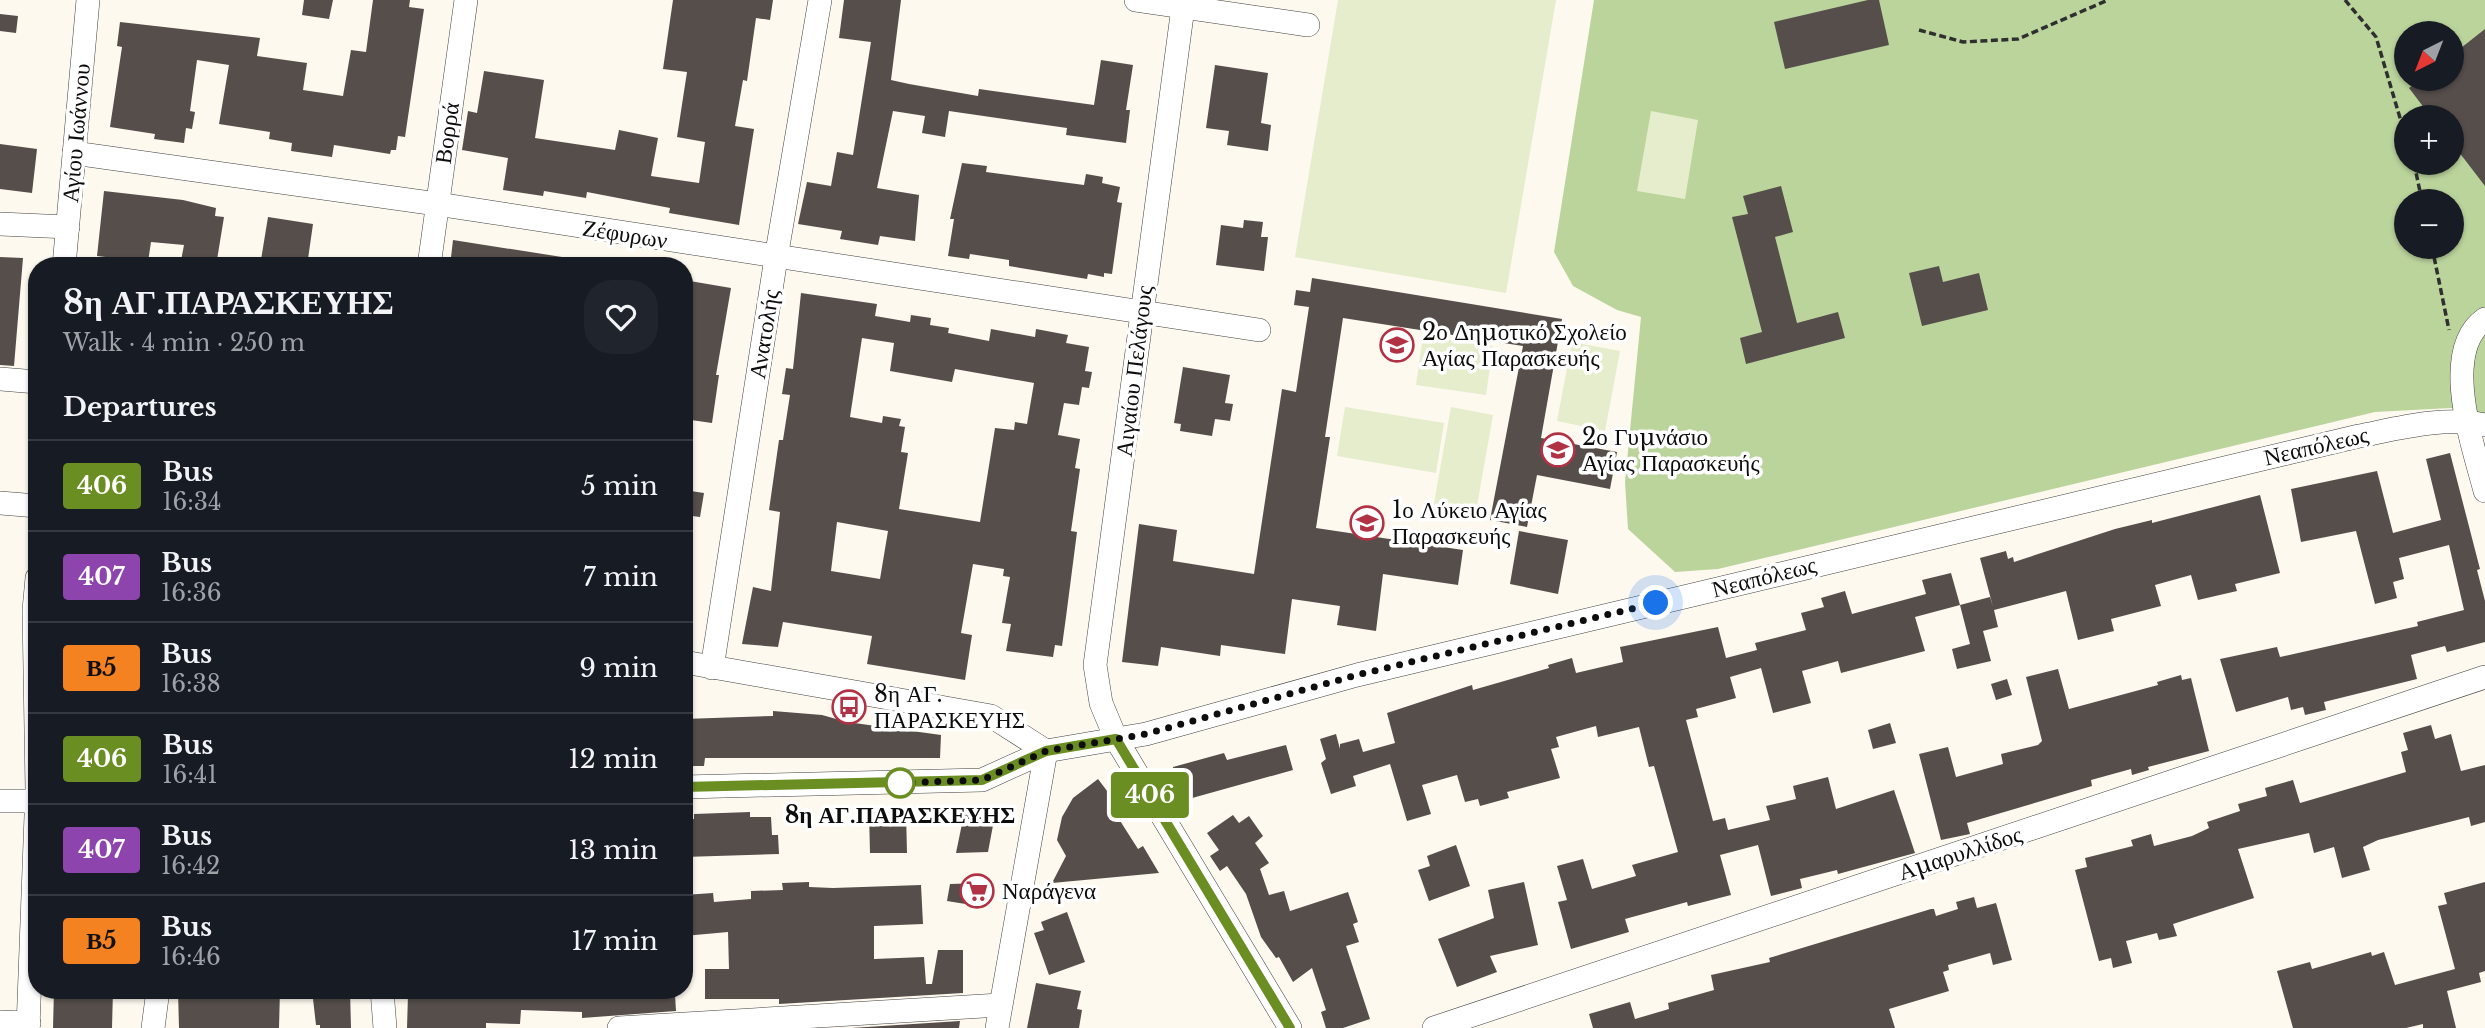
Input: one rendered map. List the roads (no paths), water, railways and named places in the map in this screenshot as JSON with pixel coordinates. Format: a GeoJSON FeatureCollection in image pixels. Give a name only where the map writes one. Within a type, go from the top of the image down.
{"type":"FeatureCollection","features":[{"type":"Feature","properties":{"kind":"street","name":"Αγίου Ιωάννου"},"geometry":{"type":"LineString","coordinates":[[65,257],[88,0]]}},
{"type":"Feature","properties":{"kind":"street","name":"Βορρά"},"geometry":{"type":"LineString","coordinates":[[430,257],[466,0]]}},
{"type":"Feature","properties":{"kind":"street","name":"Ανατολής"},"geometry":{"type":"LineString","coordinates":[[712,668],[776,258],[820,0]]}},
{"type":"Feature","properties":{"kind":"street"},"geometry":{"type":"LineString","coordinates":[[1136,0],[1183,3],[1308,25]]}},
{"type":"Feature","properties":{"kind":"street","name":"Αιγαίου Πελάγους"},"geometry":{"type":"LineString","coordinates":[[1183,3],[1095,665],[1101,703],[1116,739],[1290,1028]]}},
{"type":"Feature","properties":{"kind":"street","name":"Ζέφυρων"},"geometry":{"type":"LineString","coordinates":[[74,153],[437,204],[1259,330]]}},
{"type":"Feature","properties":{"kind":"street"},"geometry":{"type":"LineString","coordinates":[[0,224],[68,227]]}},
{"type":"Feature","properties":{"kind":"street"},"geometry":{"type":"LineString","coordinates":[[2485,319],[2474,330],[2466,351],[2462,385],[2476,423],[2485,491]]}},
{"type":"Feature","properties":{"kind":"street"},"geometry":{"type":"LineString","coordinates":[[0,379],[28,381]]}},
{"type":"Feature","properties":{"kind":"street","name":"Νεαπόλεως"},"geometry":{"type":"LineString","coordinates":[[693,787],[982,780],[1046,751],[1146,734],[1357,675],[1942,534],[2359,436],[2418,424],[2476,423]]}},
{"type":"Feature","properties":{"kind":"street"},"geometry":{"type":"LineString","coordinates":[[0,503],[28,505]]}},
{"type":"Feature","properties":{"kind":"street"},"geometry":{"type":"LineString","coordinates":[[619,1028],[999,1017],[1046,751],[991,716],[693,664]]}},
{"type":"Feature","properties":{"kind":"street","name":"Αμαρυλλίδος"},"geometry":{"type":"LineString","coordinates":[[1434,1028],[2485,677]]}},
{"type":"Feature","properties":{"kind":"street"},"geometry":{"type":"LineString","coordinates":[[0,801],[28,801]]}},
{"type":"Feature","properties":{"kind":"street"},"geometry":{"type":"LineString","coordinates":[[0,1022],[28,1025],[29,999]]}},
{"type":"Feature","properties":{"kind":"street"},"geometry":{"type":"LineString","coordinates":[[153,1028],[157,999]]}},
{"type":"Feature","properties":{"kind":"street"},"geometry":{"type":"LineString","coordinates":[[383,999],[385,1028]]}},
{"type":"Feature","properties":{"kind":"place","name":"2ο Δημοτικό Σχολείο Αγίας Παρασκευής"},"geometry":{"type":"Point","coordinates":[1397,345]}},
{"type":"Feature","properties":{"kind":"place","name":"2ο Γυμνάσιο Αγίας Παρασκευής"},"geometry":{"type":"Point","coordinates":[1558,450]}},
{"type":"Feature","properties":{"kind":"place","name":"1ο Λύκειο Αγίας Παρασκευής"},"geometry":{"type":"Point","coordinates":[1367,523]}},
{"type":"Feature","properties":{"kind":"place","name":"8η ΑΓ. ΠΑΡΑΣΚΕΥΗΣ"},"geometry":{"type":"Point","coordinates":[849,707]}},
{"type":"Feature","properties":{"kind":"place","name":"8η ΑΓ.ΠΑΡΑΣΚΕΥΗΣ"},"geometry":{"type":"Point","coordinates":[900,783]}},
{"type":"Feature","properties":{"kind":"place","name":"Ναράγενα"},"geometry":{"type":"Point","coordinates":[977,891]}}]}
